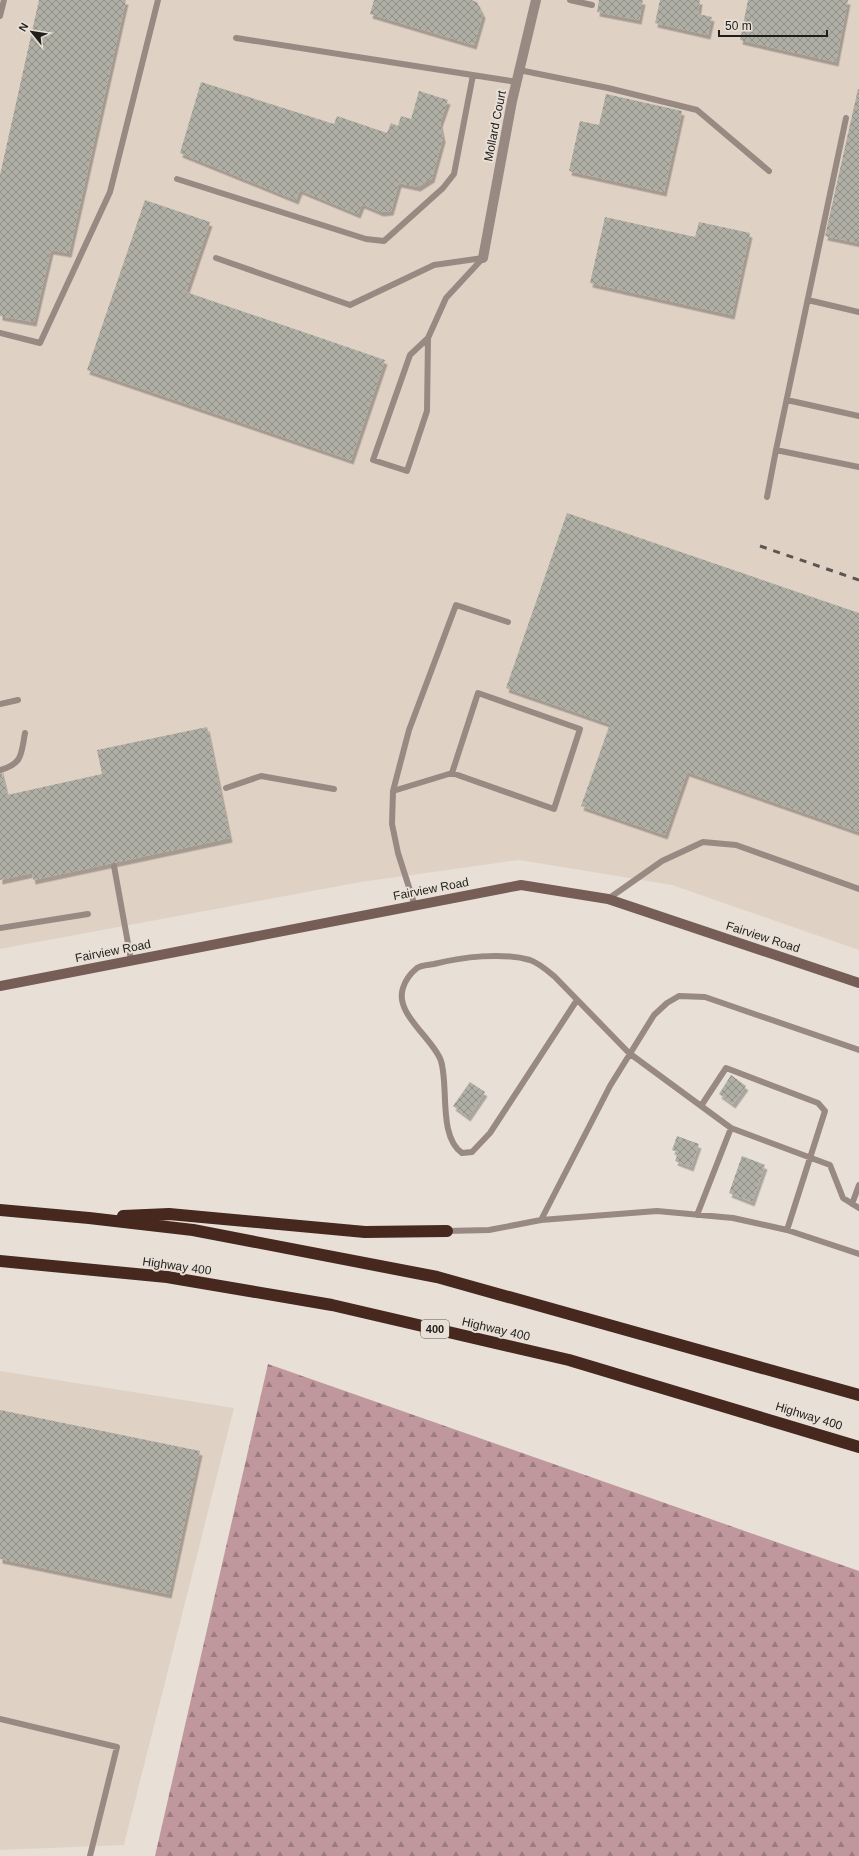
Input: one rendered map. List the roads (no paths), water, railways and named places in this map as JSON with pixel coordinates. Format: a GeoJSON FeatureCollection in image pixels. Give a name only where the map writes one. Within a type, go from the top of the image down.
{"type":"FeatureCollection","features":[{"type":"Feature","properties":{"kind":"highway"},"geometry":{"type":"LineString","coordinates":[[0,1210],[89,1218],[193,1230],[437,1277],[859,1395]]}},
{"type":"Feature","properties":{"kind":"highway"},"geometry":{"type":"LineString","coordinates":[[89,1218],[169,1214],[365,1232],[447,1231]]}},
{"type":"Feature","properties":{"kind":"highway","name":"Highway 400"},"geometry":{"type":"LineString","coordinates":[[0,1261],[167,1277],[332,1305],[569,1360],[859,1447]]}},
{"type":"Feature","properties":{"kind":"street","name":"Mollard Court"},"geometry":{"type":"LineString","coordinates":[[484,258],[517,82],[536,0]]}},
{"type":"Feature","properties":{"kind":"street","name":"Fairview Road"},"geometry":{"type":"LineString","coordinates":[[0,986],[521,885],[608,899],[859,983]]}},
{"type":"Feature","properties":{"kind":"lane"},"geometry":{"type":"LineString","coordinates":[[0,16],[4,0]]}},
{"type":"Feature","properties":{"kind":"lane"},"geometry":{"type":"LineString","coordinates":[[0,333],[40,343],[110,192],[158,0]]}},
{"type":"Feature","properties":{"kind":"lane"},"geometry":{"type":"LineString","coordinates":[[570,0],[592,5]]}},
{"type":"Feature","properties":{"kind":"lane"},"geometry":{"type":"LineString","coordinates":[[236,38],[517,82]]}},
{"type":"Feature","properties":{"kind":"lane"},"geometry":{"type":"LineString","coordinates":[[520,70],[608,88],[697,110],[769,170]]}},
{"type":"Feature","properties":{"kind":"lane"},"geometry":{"type":"LineString","coordinates":[[178,179],[366,238],[384,241],[443,188],[454,174],[473,75]]}},
{"type":"Feature","properties":{"kind":"lane"},"geometry":{"type":"LineString","coordinates":[[767,497],[846,118]]}},
{"type":"Feature","properties":{"kind":"lane"},"geometry":{"type":"LineString","coordinates":[[216,258],[350,305],[434,265],[484,258]]}},
{"type":"Feature","properties":{"kind":"lane"},"geometry":{"type":"LineString","coordinates":[[428,338],[427,411],[407,471],[373,460],[410,355],[428,338],[446,298],[484,258]]}},
{"type":"Feature","properties":{"kind":"lane"},"geometry":{"type":"LineString","coordinates":[[808,300],[859,312]]}},
{"type":"Feature","properties":{"kind":"lane"},"geometry":{"type":"LineString","coordinates":[[786,400],[859,416]]}},
{"type":"Feature","properties":{"kind":"lane"},"geometry":{"type":"LineString","coordinates":[[776,450],[859,467]]}},
{"type":"Feature","properties":{"kind":"lane"},"geometry":{"type":"LineString","coordinates":[[415,906],[398,853],[392,824],[393,791],[409,730],[456,605],[508,622]]}},
{"type":"Feature","properties":{"kind":"lane"},"geometry":{"type":"LineString","coordinates":[[393,791],[452,773],[554,809],[580,729],[478,693],[452,773]]}},
{"type":"Feature","properties":{"kind":"lane"},"geometry":{"type":"LineString","coordinates":[[0,704],[18,700]]}},
{"type":"Feature","properties":{"kind":"lane"},"geometry":{"type":"LineString","coordinates":[[0,770],[12,767],[20,756],[24,733]]}},
{"type":"Feature","properties":{"kind":"lane"},"geometry":{"type":"LineString","coordinates":[[226,788],[262,776],[334,789]]}},
{"type":"Feature","properties":{"kind":"lane"},"geometry":{"type":"LineString","coordinates":[[608,899],[662,861],[704,842],[736,844],[859,889]]}},
{"type":"Feature","properties":{"kind":"lane"},"geometry":{"type":"LineString","coordinates":[[114,866],[131,960]]}},
{"type":"Feature","properties":{"kind":"lane"},"geometry":{"type":"LineString","coordinates":[[0,928],[88,914]]}},
{"type":"Feature","properties":{"kind":"lane"},"geometry":{"type":"LineString","coordinates":[[577,1000],[490,1133],[472,1152],[462,1153],[456,1149],[449,1132],[441,1061],[434,1049],[415,1026],[402,1002],[402,989],[408,977],[417,968],[472,956],[530,960],[548,971],[577,1000],[629,1053],[731,1128],[830,1165],[843,1198],[859,1208]]}},
{"type":"Feature","properties":{"kind":"lane"},"geometry":{"type":"LineString","coordinates":[[541,1220],[610,1086],[629,1053],[654,1014],[667,1003],[680,996],[692,995],[705,997],[859,1050]]}},
{"type":"Feature","properties":{"kind":"lane"},"geometry":{"type":"LineString","coordinates":[[701,1106],[726,1068],[818,1103],[825,1111],[787,1230]]}},
{"type":"Feature","properties":{"kind":"lane"},"geometry":{"type":"LineString","coordinates":[[698,1215],[731,1128]]}},
{"type":"Feature","properties":{"kind":"lane"},"geometry":{"type":"LineString","coordinates":[[852,1204],[859,1185]]}},
{"type":"Feature","properties":{"kind":"lane"},"geometry":{"type":"LineString","coordinates":[[447,1231],[489,1230],[541,1220],[657,1211],[733,1218],[787,1230],[859,1254]]}},
{"type":"Feature","properties":{"kind":"lane"},"geometry":{"type":"LineString","coordinates":[[0,1719],[117,1747],[90,1856]]}},
{"type":"Feature","properties":{"kind":"railway"},"geometry":{"type":"LineString","coordinates":[[760,546],[859,580]]}}]}
